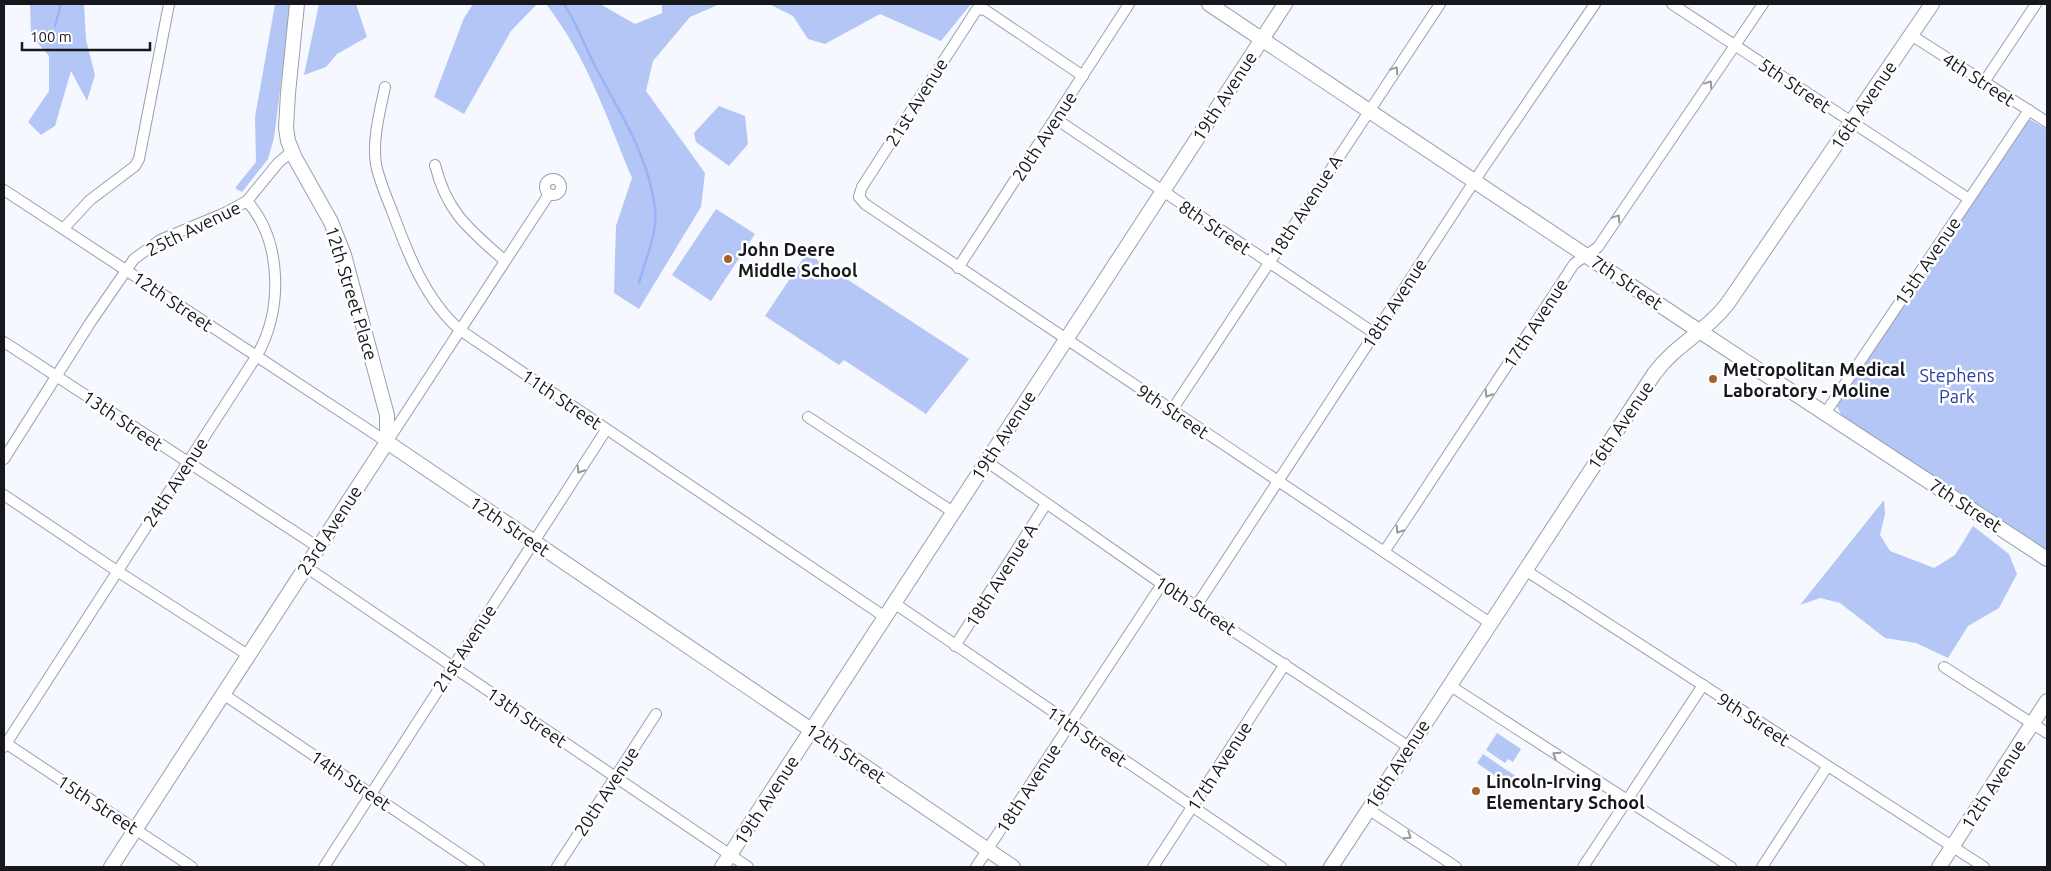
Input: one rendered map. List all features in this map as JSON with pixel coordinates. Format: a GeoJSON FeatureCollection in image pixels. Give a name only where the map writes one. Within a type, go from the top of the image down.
{"type":"FeatureCollection","features":[{"type":"Feature","properties":{"kind":"street"},"geometry":{"type":"LineString","coordinates":[[64,228],[90,200],[135,166],[140,159],[169,4]]}},
{"type":"Feature","properties":{"kind":"street"},"geometry":{"type":"LineString","coordinates":[[292,152],[286,128],[297,4]]}},
{"type":"Feature","properties":{"kind":"street","name":"20th Avenue"},"geometry":{"type":"LineString","coordinates":[[958,268],[1130,4]]}},
{"type":"Feature","properties":{"kind":"street","name":"7th Street"},"geometry":{"type":"LineString","coordinates":[[1209,4],[2047,559]]}},
{"type":"Feature","properties":{"kind":"street","name":"19th Avenue"},"geometry":{"type":"LineString","coordinates":[[722,867],[1285,4]]}},
{"type":"Feature","properties":{"kind":"street","name":"18th Avenue A"},"geometry":{"type":"LineString","coordinates":[[1172,410],[1440,4]]}},
{"type":"Feature","properties":{"kind":"street","name":"18th Avenue"},"geometry":{"type":"LineString","coordinates":[[1196,605],[1374,333],[1595,4]]}},
{"type":"Feature","properties":{"kind":"street","name":"5th Street"},"geometry":{"type":"LineString","coordinates":[[1672,4],[1969,199]]}},
{"type":"Feature","properties":{"kind":"street","name":"17th Avenue"},"geometry":{"type":"LineString","coordinates":[[1384,552],[1574,264],[1598,248],[1763,4]]}},
{"type":"Feature","properties":{"kind":"street","name":"16th Avenue"},"geometry":{"type":"LineString","coordinates":[[1331,867],[1665,359],[1678,346],[1715,320],[1728,303],[1932,4]]}},
{"type":"Feature","properties":{"kind":"street"},"geometry":{"type":"LineString","coordinates":[[1984,82],[2036,4]]}},
{"type":"Feature","properties":{"kind":"street","name":"21st Avenue"},"geometry":{"type":"LineString","coordinates":[[859,197],[862,186],[977,9],[985,10],[1083,76]]}},
{"type":"Feature","properties":{"kind":"street","name":"4th Street"},"geometry":{"type":"LineString","coordinates":[[1911,35],[2047,122]]}},
{"type":"Feature","properties":{"kind":"street","name":"11th Street"},"geometry":{"type":"LineString","coordinates":[[385,88],[376,144],[376,163],[384,190],[419,275],[450,321],[460,330],[606,430],[885,617]]}},
{"type":"Feature","properties":{"kind":"street","name":"15th Avenue"},"geometry":{"type":"LineString","coordinates":[[1826,412],[2028,110]]}},
{"type":"Feature","properties":{"kind":"street","name":"8th Street"},"geometry":{"type":"LineString","coordinates":[[1056,119],[1374,333]]}},
{"type":"Feature","properties":{"kind":"street","name":"25th Avenue"},"geometry":{"type":"LineString","coordinates":[[4,459],[126,269],[140,253],[160,240],[227,212],[247,201],[278,163],[292,152]]}},
{"type":"Feature","properties":{"kind":"street","name":"12th Street Place"},"geometry":{"type":"LineString","coordinates":[[292,152],[331,222],[344,255],[387,414],[387,442]]}},
{"type":"Feature","properties":{"kind":"street"},"geometry":{"type":"LineString","coordinates":[[435,165],[450,206],[460,220],[505,260]]}},
{"type":"Feature","properties":{"kind":"street","name":"12th Street"},"geometry":{"type":"LineString","coordinates":[[4,190],[387,442],[1014,867]]}},
{"type":"Feature","properties":{"kind":"street","name":"23rd Avenue"},"geometry":{"type":"LineString","coordinates":[[111,867],[549,194]]}},
{"type":"Feature","properties":{"kind":"street","name":"9th Street"},"geometry":{"type":"LineString","coordinates":[[859,197],[866,204],[958,268],[1490,623]]}},
{"type":"Feature","properties":{"kind":"street","name":"24th Avenue"},"geometry":{"type":"LineString","coordinates":[[4,744],[188,463],[268,336],[273,314],[274,268],[268,236],[258,215],[247,201]]}},
{"type":"Feature","properties":{"kind":"street","name":"13th Street"},"geometry":{"type":"LineString","coordinates":[[4,342],[318,547]]}},
{"type":"Feature","properties":{"kind":"street"},"geometry":{"type":"LineString","coordinates":[[808,417],[953,512]]}},
{"type":"Feature","properties":{"kind":"street","name":"21st Avenue"},"geometry":{"type":"LineString","coordinates":[[324,867],[606,430]]}},
{"type":"Feature","properties":{"kind":"street","name":"10th Street"},"geometry":{"type":"LineString","coordinates":[[986,461],[1162,584],[1409,747]]}},
{"type":"Feature","properties":{"kind":"street"},"geometry":{"type":"LineString","coordinates":[[4,495],[117,571],[248,655]]}},
{"type":"Feature","properties":{"kind":"street","name":"18th Avenue A"},"geometry":{"type":"LineString","coordinates":[[955,646],[1046,504]]}},
{"type":"Feature","properties":{"kind":"street","name":"13th Street"},"geometry":{"type":"LineString","coordinates":[[306,567],[748,867]]}},
{"type":"Feature","properties":{"kind":"street","name":"9th Street"},"geometry":{"type":"LineString","coordinates":[[1525,570],[1984,867]]}},
{"type":"Feature","properties":{"kind":"street","name":"18th Avenue"},"geometry":{"type":"LineString","coordinates":[[976,867],[1162,584]]}},
{"type":"Feature","properties":{"kind":"street","name":"11th Street"},"geometry":{"type":"LineString","coordinates":[[894,603],[1070,725],[1281,867]]}},
{"type":"Feature","properties":{"kind":"street","name":"17th Avenue"},"geometry":{"type":"LineString","coordinates":[[1153,867],[1285,664]]}},
{"type":"Feature","properties":{"kind":"street"},"geometry":{"type":"LineString","coordinates":[[1944,667],[2047,733]]}},
{"type":"Feature","properties":{"kind":"street"},"geometry":{"type":"LineString","coordinates":[[1449,685],[1731,867]]}},
{"type":"Feature","properties":{"kind":"street"},"geometry":{"type":"LineString","coordinates":[[1583,867],[1702,685]]}},
{"type":"Feature","properties":{"kind":"street","name":"14th Street"},"geometry":{"type":"LineString","coordinates":[[223,694],[479,867]]}},
{"type":"Feature","properties":{"kind":"street","name":"12th Avenue"},"geometry":{"type":"LineString","coordinates":[[1939,867],[2047,702]]}},
{"type":"Feature","properties":{"kind":"street","name":"20th Avenue"},"geometry":{"type":"LineString","coordinates":[[557,867],[656,714]]}},
{"type":"Feature","properties":{"kind":"street","name":"15th Street"},"geometry":{"type":"LineString","coordinates":[[4,744],[136,828],[192,867]]}},
{"type":"Feature","properties":{"kind":"street"},"geometry":{"type":"LineString","coordinates":[[1762,867],[1827,766]]}},
{"type":"Feature","properties":{"kind":"street"},"geometry":{"type":"LineString","coordinates":[[1368,809],[1456,867]]}},
{"type":"Feature","properties":{"kind":"green space"},"geometry":{"type":"Polygon","coordinates":[[[30,4],[84,4],[86,40],[95,75],[87,101],[71,71],[55,126],[41,135],[28,122],[49,91],[49,56],[31,35],[30,4]]]}},
{"type":"Feature","properties":{"kind":"green space"},"geometry":{"type":"Polygon","coordinates":[[[275,4],[291,4],[274,138],[268,159],[242,192],[235,188],[256,162],[255,117],[275,4]]]}},
{"type":"Feature","properties":{"kind":"green space"},"geometry":{"type":"Polygon","coordinates":[[[319,4],[356,4],[367,37],[337,54],[326,67],[304,75],[319,4]]]}},
{"type":"Feature","properties":{"kind":"green space"},"geometry":{"type":"Polygon","coordinates":[[[473,4],[537,4],[511,31],[464,114],[434,97],[464,18],[473,4]]]}},
{"type":"Feature","properties":{"kind":"green space"},"geometry":{"type":"Polygon","coordinates":[[[546,4],[600,4],[635,24],[662,13],[662,4],[720,4],[690,17],[653,61],[646,91],[705,173],[701,207],[639,309],[614,293],[616,226],[632,178],[595,88],[573,44],[546,4]]]}},
{"type":"Feature","properties":{"kind":"green space"},"geometry":{"type":"Polygon","coordinates":[[[769,4],[971,4],[941,41],[880,14],[825,44],[808,39],[793,16],[769,4]]]}},
{"type":"Feature","properties":{"kind":"green space"},"geometry":{"type":"Polygon","coordinates":[[[719,106],[745,116],[748,144],[729,166],[696,142],[694,133],[719,106]]]}},
{"type":"Feature","properties":{"kind":"green space","name":"Stephens Park"},"geometry":{"type":"Polygon","coordinates":[[[2029,119],[2047,129],[2047,554],[1842,417],[1837,406],[1838,400],[2029,119]]]}},
{"type":"Feature","properties":{"kind":"green space"},"geometry":{"type":"Polygon","coordinates":[[[716,209],[755,234],[711,301],[672,275],[716,209]]]}},
{"type":"Feature","properties":{"kind":"green space"},"geometry":{"type":"Polygon","coordinates":[[[807,253],[969,359],[926,414],[844,360],[839,365],[765,316],[807,253]]]}},
{"type":"Feature","properties":{"kind":"green space"},"geometry":{"type":"Polygon","coordinates":[[[1884,500],[1885,514],[1880,535],[1890,551],[1934,568],[1955,555],[1973,526],[2009,554],[2017,574],[1999,608],[1968,626],[1948,658],[1916,643],[1885,638],[1840,603],[1820,598],[1800,605],[1884,500]]]}},
{"type":"Feature","properties":{"kind":"green space"},"geometry":{"type":"Polygon","coordinates":[[[1497,733],[1521,749],[1513,762],[1508,759],[1505,763],[1486,750],[1497,733]]]}},
{"type":"Feature","properties":{"kind":"green space"},"geometry":{"type":"Polygon","coordinates":[[[1483,754],[1520,779],[1514,789],[1477,763],[1483,754]]]}},
{"type":"Feature","properties":{"kind":"waterway"},"geometry":{"type":"LineString","coordinates":[[55,26],[61,4]]}},
{"type":"Feature","properties":{"kind":"waterway"},"geometry":{"type":"LineString","coordinates":[[564,4],[631,132],[652,189],[655,227],[639,283]]}},
{"type":"Feature","properties":{"kind":"place","name":"John Deere Middle School"},"geometry":{"type":"Point","coordinates":[728,259]}},
{"type":"Feature","properties":{"kind":"place","name":"Metropolitan Medical Laboratory - Moline"},"geometry":{"type":"Point","coordinates":[1713,379]}},
{"type":"Feature","properties":{"kind":"place","name":"Lincoln-Irving Elementary School"},"geometry":{"type":"Point","coordinates":[1476,791]}}]}
